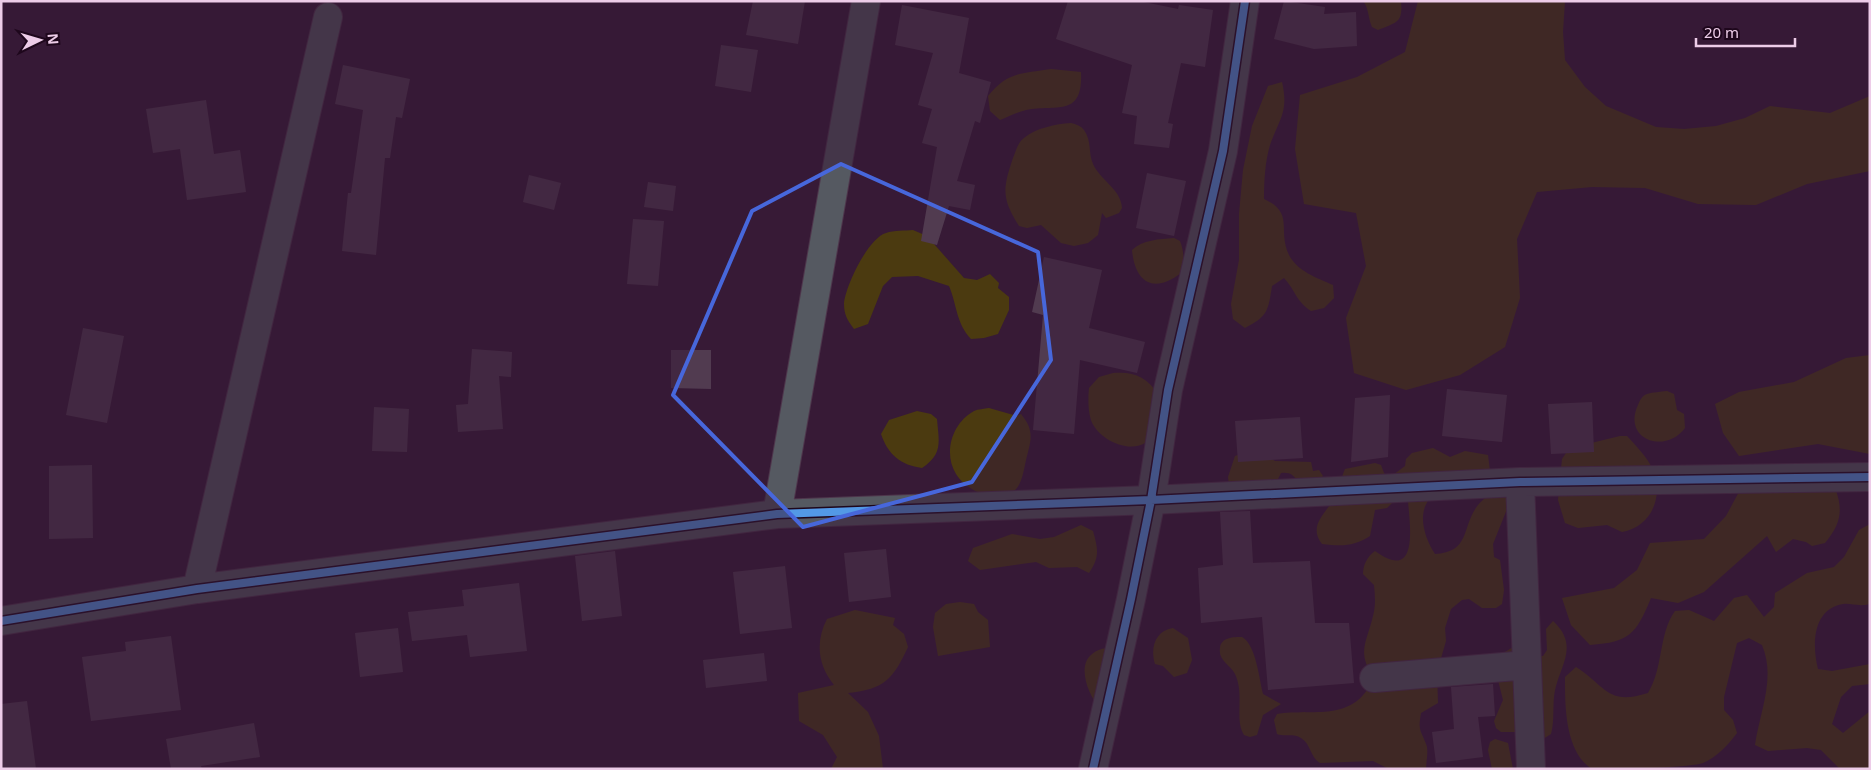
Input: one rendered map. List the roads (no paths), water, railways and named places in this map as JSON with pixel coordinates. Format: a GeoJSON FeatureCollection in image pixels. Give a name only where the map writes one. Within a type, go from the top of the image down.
{"type":"FeatureCollection","features":[{"type":"Feature","properties":{"kind":"street"},"geometry":{"type":"LineString","coordinates":[[777,514],[866,1]]}},
{"type":"Feature","properties":{"kind":"street"},"geometry":{"type":"LineString","coordinates":[[1093,769],[1151,500],[1168,390],[1222,150],[1244,2]]}},
{"type":"Feature","properties":{"kind":"street"},"geometry":{"type":"LineString","coordinates":[[197,589],[328,18]]}},
{"type":"Feature","properties":{"kind":"street"},"geometry":{"type":"LineString","coordinates":[[1,621],[197,589],[777,514],[1151,500],[1520,482],[1870,477]]}},
{"type":"Feature","properties":{"kind":"street"},"geometry":{"type":"LineString","coordinates":[[1520,482],[1531,769]]}},
{"type":"Feature","properties":{"kind":"street"},"geometry":{"type":"LineString","coordinates":[[1374,678],[1527,664]]}}]}
